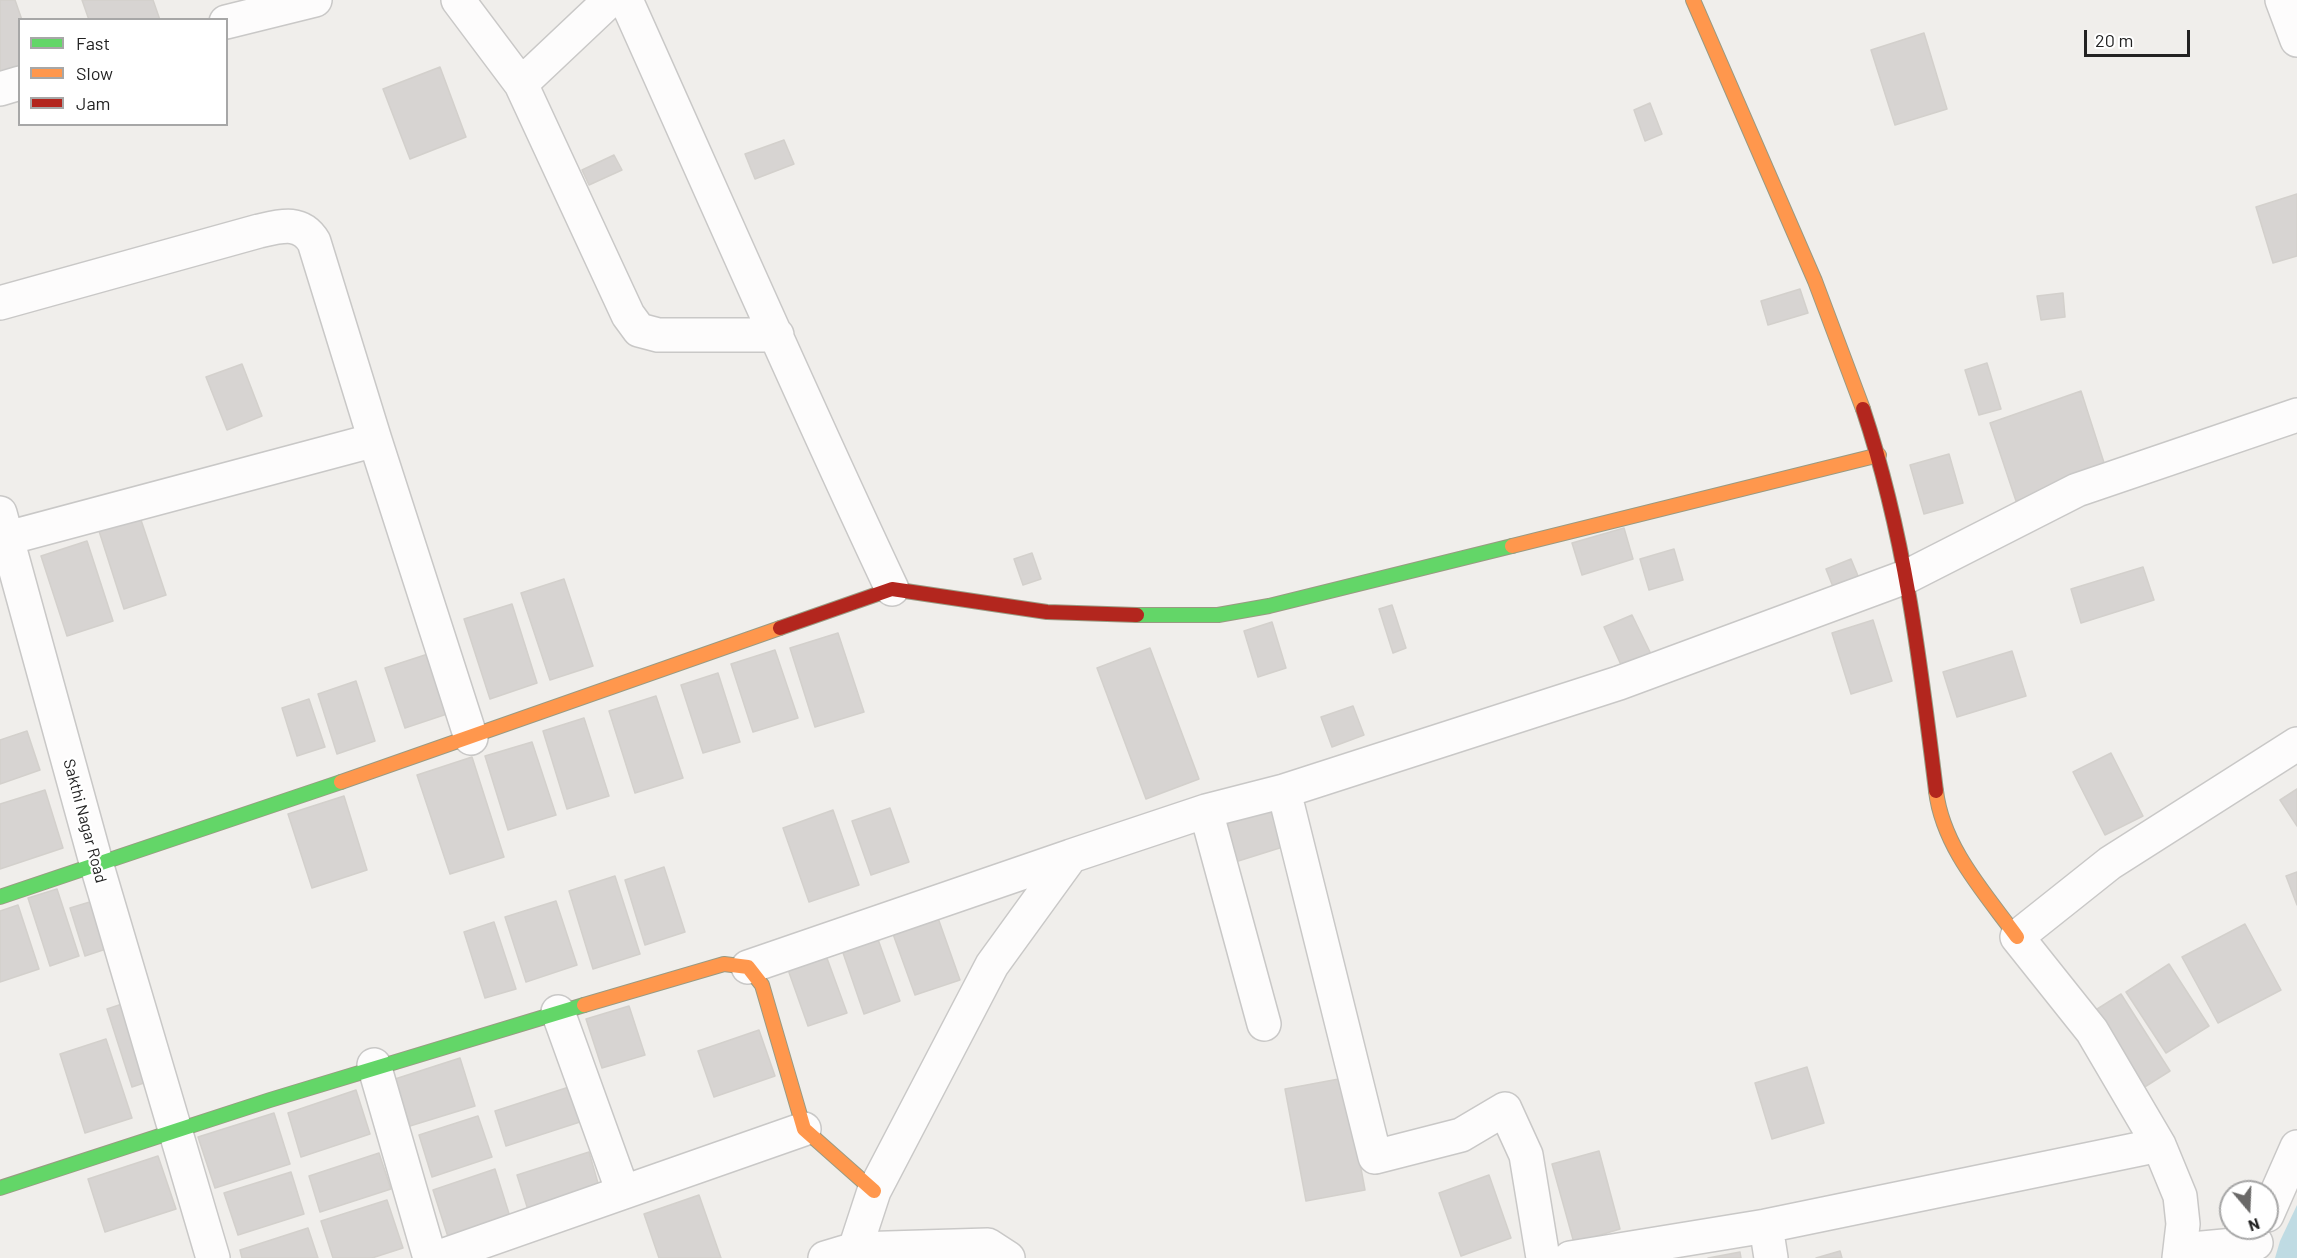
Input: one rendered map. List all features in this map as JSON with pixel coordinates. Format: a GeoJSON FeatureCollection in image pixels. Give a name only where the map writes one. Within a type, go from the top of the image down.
{"type":"FeatureCollection","features":[{"type":"Feature","properties":{"kind":"street"},"geometry":{"type":"LineString","coordinates":[[230,14],[315,0]]}},
{"type":"Feature","properties":{"kind":"street"},"geometry":{"type":"LineString","coordinates":[[458,0],[521,84],[628,315],[639,330],[658,335],[777,335]]}},
{"type":"Feature","properties":{"kind":"street"},"geometry":{"type":"LineString","coordinates":[[521,84],[610,0]]}},
{"type":"Feature","properties":{"kind":"street"},"geometry":{"type":"LineString","coordinates":[[626,0],[816,427],[892,589]]}},
{"type":"Feature","properties":{"kind":"street"},"geometry":{"type":"LineString","coordinates":[[1693,0],[1832,320],[1879,455],[1908,576],[1937,798],[1947,830],[1961,860],[2017,937],[2092,1031],[2159,1145],[2180,1196],[2183,1224],[2180,1254],[2241,1240]]}},
{"type":"Feature","properties":{"kind":"street"},"geometry":{"type":"LineString","coordinates":[[2282,0],[2297,40]]}},
{"type":"Feature","properties":{"kind":"street"},"geometry":{"type":"LineString","coordinates":[[0,89],[18,84]]}},
{"type":"Feature","properties":{"kind":"street"},"geometry":{"type":"LineString","coordinates":[[0,303],[284,225],[298,227],[308,232],[314,243],[471,738]]}},
{"type":"Feature","properties":{"kind":"street"},"geometry":{"type":"LineString","coordinates":[[0,1188],[174,1128],[374,1065],[724,964],[748,968],[1206,811],[1284,791],[1619,683],[1908,576],[2077,490],[2297,415]]}},
{"type":"Feature","properties":{"kind":"street"},"geometry":{"type":"LineString","coordinates":[[3,531],[375,440]]}},
{"type":"Feature","properties":{"kind":"street"},"geometry":{"type":"LineString","coordinates":[[0,897],[471,738],[892,589],[1047,612],[1178,617],[1218,615],[1269,606],[1879,455]]}},
{"type":"Feature","properties":{"kind":"street","name":"Sakthi Nagar Road"},"geometry":{"type":"LineString","coordinates":[[3,531],[97,866],[213,1258]]}},
{"type":"Feature","properties":{"kind":"street"},"geometry":{"type":"LineString","coordinates":[[2017,937],[2110,863],[2219,791],[2297,744]]}},
{"type":"Feature","properties":{"kind":"street"},"geometry":{"type":"LineString","coordinates":[[1284,791],[1375,1157],[1461,1135],[1505,1109],[1526,1155],[1543,1258]]}},
{"type":"Feature","properties":{"kind":"street"},"geometry":{"type":"LineString","coordinates":[[1206,811],[1264,1024]]}},
{"type":"Feature","properties":{"kind":"street"},"geometry":{"type":"LineString","coordinates":[[840,1253],[992,964],[1071,856]]}},
{"type":"Feature","properties":{"kind":"street"},"geometry":{"type":"LineString","coordinates":[[748,968],[762,985],[804,1129],[874,1191]]}},
{"type":"Feature","properties":{"kind":"street"},"geometry":{"type":"LineString","coordinates":[[558,1012],[623,1192]]}},
{"type":"Feature","properties":{"kind":"street"},"geometry":{"type":"LineString","coordinates":[[374,1065],[430,1258]]}},
{"type":"Feature","properties":{"kind":"street"},"geometry":{"type":"LineString","coordinates":[[436,1258],[804,1129]]}},
{"type":"Feature","properties":{"kind":"street"},"geometry":{"type":"LineString","coordinates":[[1570,1258],[1766,1226],[2159,1145]]}},
{"type":"Feature","properties":{"kind":"street"},"geometry":{"type":"LineString","coordinates":[[2279,1189],[2297,1147]]}},
{"type":"Feature","properties":{"kind":"street"},"geometry":{"type":"LineString","coordinates":[[1766,1226],[1771,1258]]}},
{"type":"Feature","properties":{"kind":"street"},"geometry":{"type":"LineString","coordinates":[[840,1253],[988,1245],[1008,1258]]}},
{"type":"Feature","properties":{"kind":"water"},"geometry":{"type":"Polygon","coordinates":[[[2297,1205],[2297,1258],[2275,1258],[2280,1241],[2297,1205]]]}},
{"type":"Feature","properties":{"kind":"building"},"geometry":{"type":"Polygon","coordinates":[[[0,0],[15,0],[21,18],[18,18],[18,72],[0,78],[0,0]]]}},
{"type":"Feature","properties":{"kind":"building"},"geometry":{"type":"Polygon","coordinates":[[[82,0],[153,0],[159,18],[88,18],[82,0]]]}},
{"type":"Feature","properties":{"kind":"building"},"geometry":{"type":"Polygon","coordinates":[[[1924,33],[1947,109],[1895,125],[1871,50],[1924,33]]]}},
{"type":"Feature","properties":{"kind":"building"},"geometry":{"type":"Polygon","coordinates":[[[440,67],[466,137],[410,159],[383,89],[440,67]]]}},
{"type":"Feature","properties":{"kind":"building"},"geometry":{"type":"Polygon","coordinates":[[[1650,103],[1662,134],[1645,141],[1634,110],[1650,103]]]}},
{"type":"Feature","properties":{"kind":"building"},"geometry":{"type":"Polygon","coordinates":[[[784,140],[794,164],[755,179],[745,154],[784,140]]]}},
{"type":"Feature","properties":{"kind":"building"},"geometry":{"type":"Polygon","coordinates":[[[614,155],[622,170],[589,185],[582,170],[614,155]]]}},
{"type":"Feature","properties":{"kind":"building"},"geometry":{"type":"Polygon","coordinates":[[[2297,194],[2297,256],[2273,263],[2256,207],[2297,194]]]}},
{"type":"Feature","properties":{"kind":"building"},"geometry":{"type":"Polygon","coordinates":[[[1800,289],[1808,313],[1768,325],[1761,301],[1800,289]]]}},
{"type":"Feature","properties":{"kind":"building"},"geometry":{"type":"Polygon","coordinates":[[[2063,293],[2065,317],[2041,320],[2037,296],[2063,293]]]}},
{"type":"Feature","properties":{"kind":"building"},"geometry":{"type":"Polygon","coordinates":[[[1987,363],[2001,409],[1979,415],[1965,370],[1987,363]]]}},
{"type":"Feature","properties":{"kind":"building"},"geometry":{"type":"Polygon","coordinates":[[[242,364],[262,416],[227,430],[206,377],[242,364]]]}},
{"type":"Feature","properties":{"kind":"building"},"geometry":{"type":"Polygon","coordinates":[[[2081,391],[2107,472],[2016,501],[1990,423],[2081,391]]]}},
{"type":"Feature","properties":{"kind":"building"},"geometry":{"type":"Polygon","coordinates":[[[1949,454],[1963,503],[1924,514],[1910,465],[1949,454]]]}},
{"type":"Feature","properties":{"kind":"building"},"geometry":{"type":"Polygon","coordinates":[[[140,517],[166,595],[124,609],[99,531],[140,517]]]}},
{"type":"Feature","properties":{"kind":"building"},"geometry":{"type":"Polygon","coordinates":[[[1624,528],[1633,559],[1582,575],[1572,543],[1624,528]]]}},
{"type":"Feature","properties":{"kind":"building"},"geometry":{"type":"Polygon","coordinates":[[[87,541],[113,621],[67,636],[41,556],[87,541]]]}},
{"type":"Feature","properties":{"kind":"building"},"geometry":{"type":"Polygon","coordinates":[[[1674,549],[1683,580],[1649,590],[1640,559],[1674,549]]]}},
{"type":"Feature","properties":{"kind":"building"},"geometry":{"type":"Polygon","coordinates":[[[1032,553],[1041,579],[1023,585],[1014,559],[1032,553]]]}},
{"type":"Feature","properties":{"kind":"building"},"geometry":{"type":"Polygon","coordinates":[[[1851,559],[1863,588],[1837,597],[1826,569],[1851,559]]]}},
{"type":"Feature","properties":{"kind":"building"},"geometry":{"type":"Polygon","coordinates":[[[2143,567],[2154,600],[2081,623],[2071,589],[2143,567]]]}},
{"type":"Feature","properties":{"kind":"building"},"geometry":{"type":"Polygon","coordinates":[[[564,579],[593,666],[550,680],[521,593],[564,579]]]}},
{"type":"Feature","properties":{"kind":"building"},"geometry":{"type":"Polygon","coordinates":[[[512,604],[537,683],[490,699],[464,619],[512,604]]]}},
{"type":"Feature","properties":{"kind":"building"},"geometry":{"type":"Polygon","coordinates":[[[1392,605],[1406,648],[1393,653],[1379,609],[1392,605]]]}},
{"type":"Feature","properties":{"kind":"building"},"geometry":{"type":"Polygon","coordinates":[[[1632,615],[1651,654],[1622,667],[1604,627],[1632,615]]]}},
{"type":"Feature","properties":{"kind":"building"},"geometry":{"type":"Polygon","coordinates":[[[1873,620],[1892,681],[1851,694],[1832,633],[1873,620]]]}},
{"type":"Feature","properties":{"kind":"building"},"geometry":{"type":"Polygon","coordinates":[[[1272,622],[1286,668],[1258,677],[1244,631],[1272,622]]]}},
{"type":"Feature","properties":{"kind":"building"},"geometry":{"type":"Polygon","coordinates":[[[838,633],[864,712],[815,727],[790,648],[838,633]]]}},
{"type":"Feature","properties":{"kind":"building"},"geometry":{"type":"Polygon","coordinates":[[[1150,648],[1199,779],[1146,799],[1097,668],[1150,648]]]}},
{"type":"Feature","properties":{"kind":"building"},"geometry":{"type":"Polygon","coordinates":[[[775,650],[798,718],[753,732],[731,664],[775,650]]]}},
{"type":"Feature","properties":{"kind":"building"},"geometry":{"type":"Polygon","coordinates":[[[2012,651],[2026,696],[1957,717],[1943,672],[2012,651]]]}},
{"type":"Feature","properties":{"kind":"building"},"geometry":{"type":"Polygon","coordinates":[[[431,653],[450,713],[405,728],[385,668],[431,653]]]}},
{"type":"Feature","properties":{"kind":"building"},"geometry":{"type":"Polygon","coordinates":[[[718,673],[740,742],[703,753],[681,685],[718,673]]]}},
{"type":"Feature","properties":{"kind":"building"},"geometry":{"type":"Polygon","coordinates":[[[356,681],[375,741],[337,754],[318,694],[356,681]]]}},
{"type":"Feature","properties":{"kind":"building"},"geometry":{"type":"Polygon","coordinates":[[[656,696],[683,778],[635,793],[609,711],[656,696]]]}},
{"type":"Feature","properties":{"kind":"building"},"geometry":{"type":"Polygon","coordinates":[[[309,699],[325,747],[297,756],[282,708],[309,699]]]}},
{"type":"Feature","properties":{"kind":"building"},"geometry":{"type":"Polygon","coordinates":[[[1353,706],[1364,735],[1332,747],[1321,717],[1353,706]]]}},
{"type":"Feature","properties":{"kind":"building"},"geometry":{"type":"Polygon","coordinates":[[[584,718],[609,796],[567,809],[543,731],[584,718]]]}},
{"type":"Feature","properties":{"kind":"building"},"geometry":{"type":"Polygon","coordinates":[[[27,731],[40,770],[0,784],[0,740],[27,731]]]}},
{"type":"Feature","properties":{"kind":"building"},"geometry":{"type":"Polygon","coordinates":[[[532,742],[556,815],[508,830],[485,756],[532,742]]]}},
{"type":"Feature","properties":{"kind":"building"},"geometry":{"type":"Polygon","coordinates":[[[2111,753],[2143,816],[2105,835],[2073,772],[2111,753]]]}},
{"type":"Feature","properties":{"kind":"building"},"geometry":{"type":"Polygon","coordinates":[[[472,757],[504,857],[450,874],[417,775],[472,757]]]}},
{"type":"Feature","properties":{"kind":"building"},"geometry":{"type":"Polygon","coordinates":[[[2297,789],[2297,826],[2280,800],[2297,789]]]}},
{"type":"Feature","properties":{"kind":"building"},"geometry":{"type":"Polygon","coordinates":[[[45,790],[63,848],[0,869],[0,804],[45,790]]]}},
{"type":"Feature","properties":{"kind":"building"},"geometry":{"type":"Polygon","coordinates":[[[344,796],[367,870],[312,888],[288,814],[344,796]]]}},
{"type":"Feature","properties":{"kind":"building"},"geometry":{"type":"Polygon","coordinates":[[[1274,806],[1286,846],[1232,863],[1220,822],[1274,806]]]}},
{"type":"Feature","properties":{"kind":"building"},"geometry":{"type":"Polygon","coordinates":[[[890,808],[909,862],[871,875],[852,821],[890,808]]]}},
{"type":"Feature","properties":{"kind":"building"},"geometry":{"type":"Polygon","coordinates":[[[833,810],[859,885],[809,902],[783,828],[833,810]]]}},
{"type":"Feature","properties":{"kind":"building"},"geometry":{"type":"Polygon","coordinates":[[[664,867],[685,932],[645,945],[625,880],[664,867]]]}},
{"type":"Feature","properties":{"kind":"building"},"geometry":{"type":"Polygon","coordinates":[[[2297,872],[2297,905],[2286,876],[2297,872]]]}},
{"type":"Feature","properties":{"kind":"building"},"geometry":{"type":"Polygon","coordinates":[[[615,876],[640,954],[593,969],[569,891],[615,876]]]}},
{"type":"Feature","properties":{"kind":"building"},"geometry":{"type":"Polygon","coordinates":[[[57,889],[79,956],[50,966],[28,898],[57,889]]]}},
{"type":"Feature","properties":{"kind":"building"},"geometry":{"type":"Polygon","coordinates":[[[93,901],[109,948],[85,956],[70,908],[93,901]]]}},
{"type":"Feature","properties":{"kind":"building"},"geometry":{"type":"Polygon","coordinates":[[[556,901],[577,965],[526,982],[505,917],[556,901]]]}},
{"type":"Feature","properties":{"kind":"building"},"geometry":{"type":"Polygon","coordinates":[[[18,905],[39,969],[0,982],[0,911],[18,905]]]}},
{"type":"Feature","properties":{"kind":"building"},"geometry":{"type":"Polygon","coordinates":[[[938,918],[960,980],[915,995],[893,934],[938,918]]]}},
{"type":"Feature","properties":{"kind":"building"},"geometry":{"type":"Polygon","coordinates":[[[494,922],[516,989],[485,998],[464,932],[494,922]]]}},
{"type":"Feature","properties":{"kind":"building"},"geometry":{"type":"Polygon","coordinates":[[[2245,924],[2281,990],[2218,1023],[2182,957],[2245,924]]]}},
{"type":"Feature","properties":{"kind":"building"},"geometry":{"type":"Polygon","coordinates":[[[875,931],[900,1001],[864,1014],[840,944],[875,931]]]}},
{"type":"Feature","properties":{"kind":"building"},"geometry":{"type":"Polygon","coordinates":[[[824,950],[847,1013],[808,1026],[786,964],[824,950]]]}},
{"type":"Feature","properties":{"kind":"building"},"geometry":{"type":"Polygon","coordinates":[[[2169,964],[2209,1026],[2166,1053],[2126,992],[2169,964]]]}},
{"type":"Feature","properties":{"kind":"building"},"geometry":{"type":"Polygon","coordinates":[[[2121,994],[2170,1071],[2143,1088],[2094,1011],[2121,994]]]}},
{"type":"Feature","properties":{"kind":"building"},"geometry":{"type":"Polygon","coordinates":[[[122,1004],[147,1082],[132,1087],[107,1009],[122,1004]]]}},
{"type":"Feature","properties":{"kind":"building"},"geometry":{"type":"Polygon","coordinates":[[[629,1006],[645,1055],[602,1068],[586,1019],[629,1006]]]}},
{"type":"Feature","properties":{"kind":"building"},"geometry":{"type":"Polygon","coordinates":[[[759,1030],[775,1076],[714,1097],[698,1051],[759,1030]]]}},
{"type":"Feature","properties":{"kind":"building"},"geometry":{"type":"Polygon","coordinates":[[[106,1039],[132,1118],[85,1133],[60,1054],[106,1039]]]}},
{"type":"Feature","properties":{"kind":"building"},"geometry":{"type":"Polygon","coordinates":[[[460,1058],[475,1106],[410,1126],[395,1079],[460,1058]]]}},
{"type":"Feature","properties":{"kind":"building"},"geometry":{"type":"Polygon","coordinates":[[[1807,1067],[1824,1123],[1772,1139],[1755,1083],[1807,1067]]]}},
{"type":"Feature","properties":{"kind":"building"},"geometry":{"type":"Polygon","coordinates":[[[1344,1078],[1365,1190],[1306,1201],[1285,1089],[1344,1078]]]}},
{"type":"Feature","properties":{"kind":"building"},"geometry":{"type":"Polygon","coordinates":[[[572,1086],[583,1121],[506,1146],[495,1111],[572,1086]]]}},
{"type":"Feature","properties":{"kind":"building"},"geometry":{"type":"Polygon","coordinates":[[[356,1090],[370,1134],[301,1157],[288,1113],[356,1090]]]}},
{"type":"Feature","properties":{"kind":"building"},"geometry":{"type":"Polygon","coordinates":[[[274,1113],[290,1164],[215,1188],[198,1137],[274,1113]]]}},
{"type":"Feature","properties":{"kind":"building"},"geometry":{"type":"Polygon","coordinates":[[[478,1116],[492,1157],[432,1177],[419,1135],[478,1116]]]}},
{"type":"Feature","properties":{"kind":"building"},"geometry":{"type":"Polygon","coordinates":[[[1599,1151],[1620,1229],[1574,1243],[1552,1164],[1599,1151]]]}},
{"type":"Feature","properties":{"kind":"building"},"geometry":{"type":"Polygon","coordinates":[[[589,1152],[600,1190],[529,1213],[517,1175],[589,1152]]]}},
{"type":"Feature","properties":{"kind":"building"},"geometry":{"type":"Polygon","coordinates":[[[379,1153],[391,1189],[320,1212],[309,1176],[379,1153]]]}},
{"type":"Feature","properties":{"kind":"building"},"geometry":{"type":"Polygon","coordinates":[[[158,1156],[176,1209],[105,1232],[88,1179],[158,1156]]]}},
{"type":"Feature","properties":{"kind":"building"},"geometry":{"type":"Polygon","coordinates":[[[495,1169],[511,1220],[449,1240],[433,1190],[495,1169]]]}},
{"type":"Feature","properties":{"kind":"building"},"geometry":{"type":"Polygon","coordinates":[[[291,1172],[304,1214],[238,1235],[224,1193],[291,1172]]]}},
{"type":"Feature","properties":{"kind":"building"},"geometry":{"type":"Polygon","coordinates":[[[1489,1175],[1511,1238],[1461,1256],[1439,1193],[1489,1175]]]}},
{"type":"Feature","properties":{"kind":"building"},"geometry":{"type":"Polygon","coordinates":[[[699,1195],[721,1258],[659,1258],[644,1214],[699,1195]]]}},
{"type":"Feature","properties":{"kind":"building"},"geometry":{"type":"Polygon","coordinates":[[[387,1200],[403,1248],[372,1258],[333,1258],[321,1221],[387,1200]]]}},
{"type":"Feature","properties":{"kind":"building"},"geometry":{"type":"Polygon","coordinates":[[[308,1228],[318,1258],[242,1258],[240,1250],[308,1228]]]}},
{"type":"Feature","properties":{"kind":"building"},"geometry":{"type":"Polygon","coordinates":[[[1840,1251],[1842,1258],[1816,1258],[1840,1251]]]}},
{"type":"Feature","properties":{"kind":"building"},"geometry":{"type":"Polygon","coordinates":[[[1740,1252],[1741,1258],[1708,1258],[1740,1252]]]}},
{"type":"Feature","properties":{"kind":"traffic: fast"},"geometry":{"type":"LineString","coordinates":[[1137,615],[1218,615],[1269,606],[1512,546]]}},
{"type":"Feature","properties":{"kind":"traffic: fast"},"geometry":{"type":"LineString","coordinates":[[0,897],[341,782]]}},
{"type":"Feature","properties":{"kind":"traffic: fast"},"geometry":{"type":"LineString","coordinates":[[0,1188],[270,1100],[584,1005]]}},
{"type":"Feature","properties":{"kind":"traffic: slow"},"geometry":{"type":"LineString","coordinates":[[1693,0],[1815,281],[1863,409]]}},
{"type":"Feature","properties":{"kind":"traffic: slow"},"geometry":{"type":"LineString","coordinates":[[1512,546],[1879,455]]}},
{"type":"Feature","properties":{"kind":"traffic: slow"},"geometry":{"type":"LineString","coordinates":[[341,782],[780,628]]}},
{"type":"Feature","properties":{"kind":"traffic: slow"},"geometry":{"type":"LineString","coordinates":[[1936,791],[1940,812],[1956,851],[2017,937]]}},
{"type":"Feature","properties":{"kind":"traffic: slow"},"geometry":{"type":"LineString","coordinates":[[584,1005],[724,964],[748,967],[762,985],[804,1129],[874,1191]]}},
{"type":"Feature","properties":{"kind":"traffic: jam"},"geometry":{"type":"LineString","coordinates":[[1863,409],[1890,503],[1909,598],[1936,791]]}},
{"type":"Feature","properties":{"kind":"traffic: jam"},"geometry":{"type":"LineString","coordinates":[[780,628],[892,589],[1047,612],[1137,615]]}}]}
